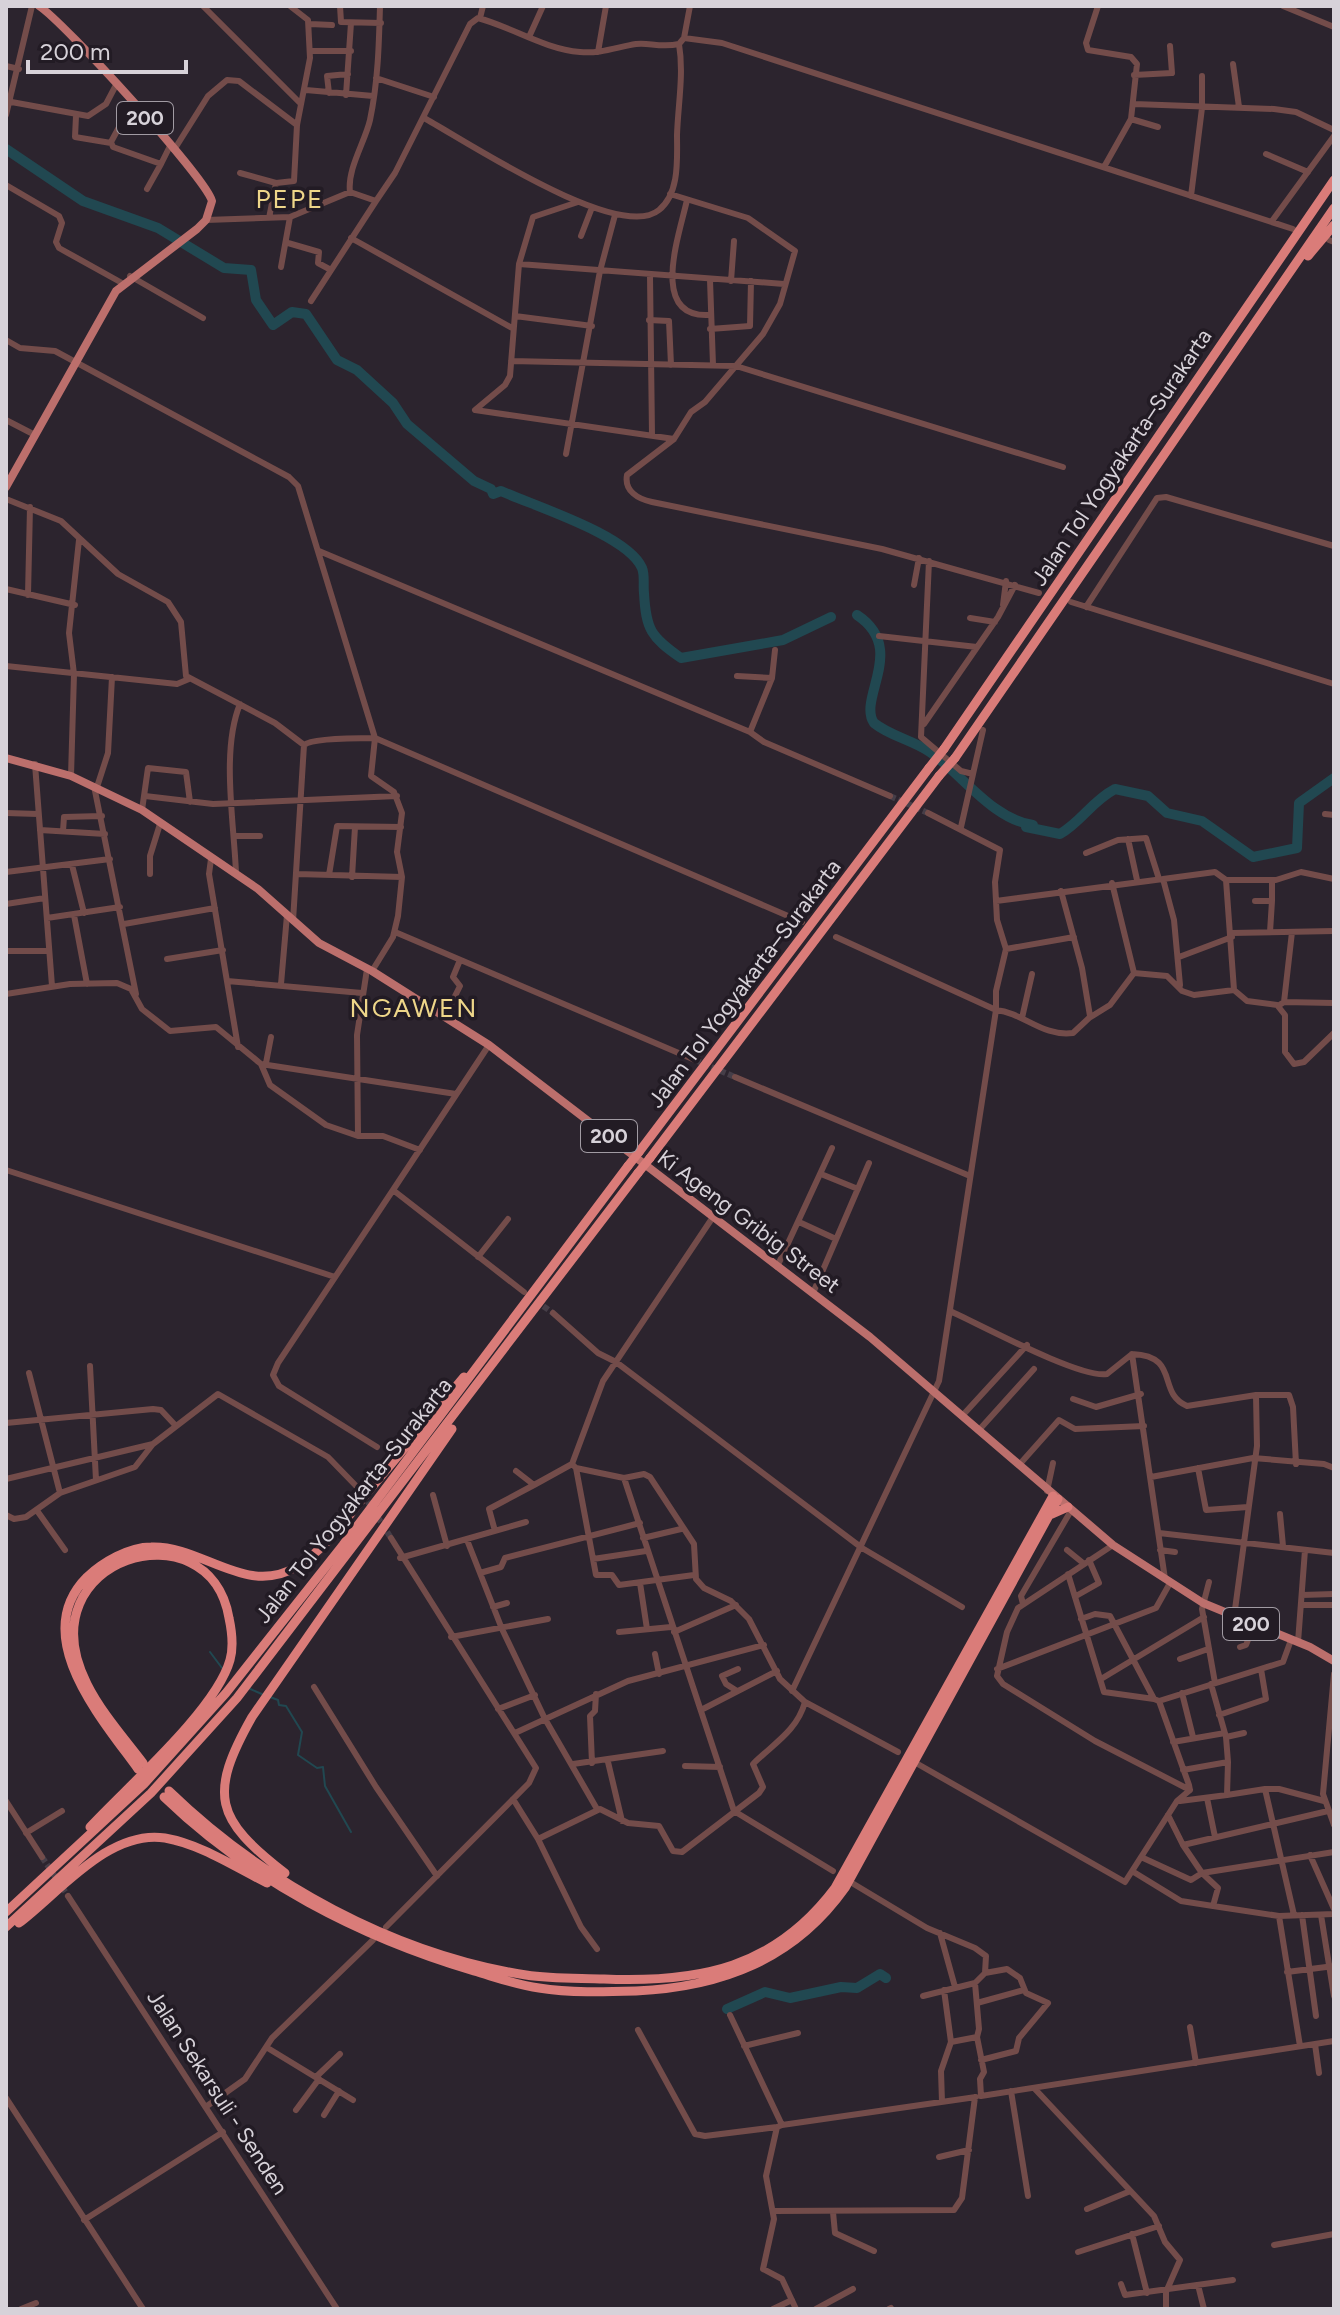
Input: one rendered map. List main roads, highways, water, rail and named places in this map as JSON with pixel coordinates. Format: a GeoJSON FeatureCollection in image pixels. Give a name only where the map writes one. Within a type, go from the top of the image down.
{"type":"FeatureCollection","features":[{"type":"Feature","properties":{"kind":"highway","name":"Jalan Tol Yogyakarta–Surakarta"},"geometry":{"type":"LineString","coordinates":[[6,1912],[158,1770],[226,1693],[554,1267],[944,749],[1334,180]]}},
{"type":"Feature","properties":{"kind":"highway","name":"Jalan Tol Yogyakarta–Surakarta"},"geometry":{"type":"LineString","coordinates":[[6,1930],[151,1793],[237,1698],[955,758],[1334,208]]}},
{"type":"Feature","properties":{"kind":"highway"},"geometry":{"type":"LineString","coordinates":[[1276,293],[1334,225]]}},
{"type":"Feature","properties":{"kind":"highway"},"geometry":{"type":"LineString","coordinates":[[30,1890],[203,1706],[221,1681],[230,1660],[233,1642],[228,1609],[209,1577],[191,1562],[149,1554],[115,1566],[84,1591],[74,1621],[77,1654],[86,1683],[140,1766],[79,1687],[69,1655],[66,1621],[77,1587],[111,1559],[151,1547],[193,1554],[251,1576],[276,1575],[295,1568],[331,1538],[554,1267]]}},
{"type":"Feature","properties":{"kind":"highway"},"geometry":{"type":"LineString","coordinates":[[321,1905],[240,1834],[225,1801],[227,1766],[252,1717],[515,1337]]}},
{"type":"Feature","properties":{"kind":"highway"},"geometry":{"type":"LineString","coordinates":[[6,1930],[118,1846],[152,1837],[183,1843],[391,1936],[463,1961],[548,1977],[624,1980],[685,1977],[740,1965],[779,1945],[810,1919],[835,1888],[1047,1512],[1052,1495]]}},
{"type":"Feature","properties":{"kind":"highway"},"geometry":{"type":"LineString","coordinates":[[1047,1512],[1070,1508]]}},
{"type":"Feature","properties":{"kind":"highway"},"geometry":{"type":"LineString","coordinates":[[167,1794],[235,1849],[321,1905]]}},
{"type":"Feature","properties":{"kind":"main road","name":"200"},"geometry":{"type":"LineString","coordinates":[[6,487],[122,283],[206,220],[212,198],[172,148],[46,8]]}},
{"type":"Feature","properties":{"kind":"main road","name":"Ki Ageng Gribig Street"},"geometry":{"type":"LineString","coordinates":[[6,758],[71,776],[142,810],[236,873],[319,943],[370,970],[489,1045],[813,1293],[936,1393],[1113,1545],[1203,1603],[1334,1661]]}},
{"type":"Feature","properties":{"kind":"waterway"},"geometry":{"type":"LineString","coordinates":[[6,149],[83,201],[158,228],[224,268],[251,270],[256,300],[273,325],[292,312],[306,314],[337,360],[357,370],[393,403],[407,424],[474,481],[491,489],[493,494],[501,491],[579,523],[619,544],[642,568],[646,616],[652,632],[681,658],[783,640],[831,617]]}},
{"type":"Feature","properties":{"kind":"waterway"},"geometry":{"type":"LineString","coordinates":[[857,615],[872,628],[879,643],[880,658],[870,713],[874,723],[930,752],[1004,814],[1033,825]]}},
{"type":"Feature","properties":{"kind":"waterway"},"geometry":{"type":"LineString","coordinates":[[1026,827],[1060,834],[1115,789],[1148,796],[1167,813],[1202,821],[1253,857],[1297,848],[1299,803],[1334,778]]}},
{"type":"Feature","properties":{"kind":"waterway"},"geometry":{"type":"LineString","coordinates":[[210,1652],[222,1668]]}},
{"type":"Feature","properties":{"kind":"waterway"},"geometry":{"type":"LineString","coordinates":[[248,1688],[264,1695]]}},
{"type":"Feature","properties":{"kind":"waterway"},"geometry":{"type":"LineString","coordinates":[[270,1697],[278,1700],[279,1705],[286,1706],[302,1732],[298,1755],[317,1768],[323,1767],[325,1786],[351,1832]]}},
{"type":"Feature","properties":{"kind":"waterway"},"geometry":{"type":"LineString","coordinates":[[727,2009],[765,1992],[790,1998],[841,1987],[857,1988],[880,1974],[886,1978]]}},
{"type":"Feature","properties":{"kind":"tunnel"},"geometry":{"type":"LineString","coordinates":[[890,796],[928,813]]}},
{"type":"Feature","properties":{"kind":"tunnel"},"geometry":{"type":"LineString","coordinates":[[695,1060],[735,1077]]}},
{"type":"Feature","properties":{"kind":"tunnel"},"geometry":{"type":"LineString","coordinates":[[536,1301],[553,1313]]}},
{"type":"Feature","properties":{"kind":"tunnel"},"geometry":{"type":"LineString","coordinates":[[363,1494],[391,1538]]}},
{"type":"Feature","properties":{"kind":"tunnel"},"geometry":{"type":"LineString","coordinates":[[42,1857],[68,1896]]}},
{"type":"Feature","properties":{"kind":"district","name":"PEPE"},"geometry":{"type":"Point","coordinates":[290,199]}},
{"type":"Feature","properties":{"kind":"district","name":"NGAWEN"},"geometry":{"type":"Point","coordinates":[414,1008]}}]}
